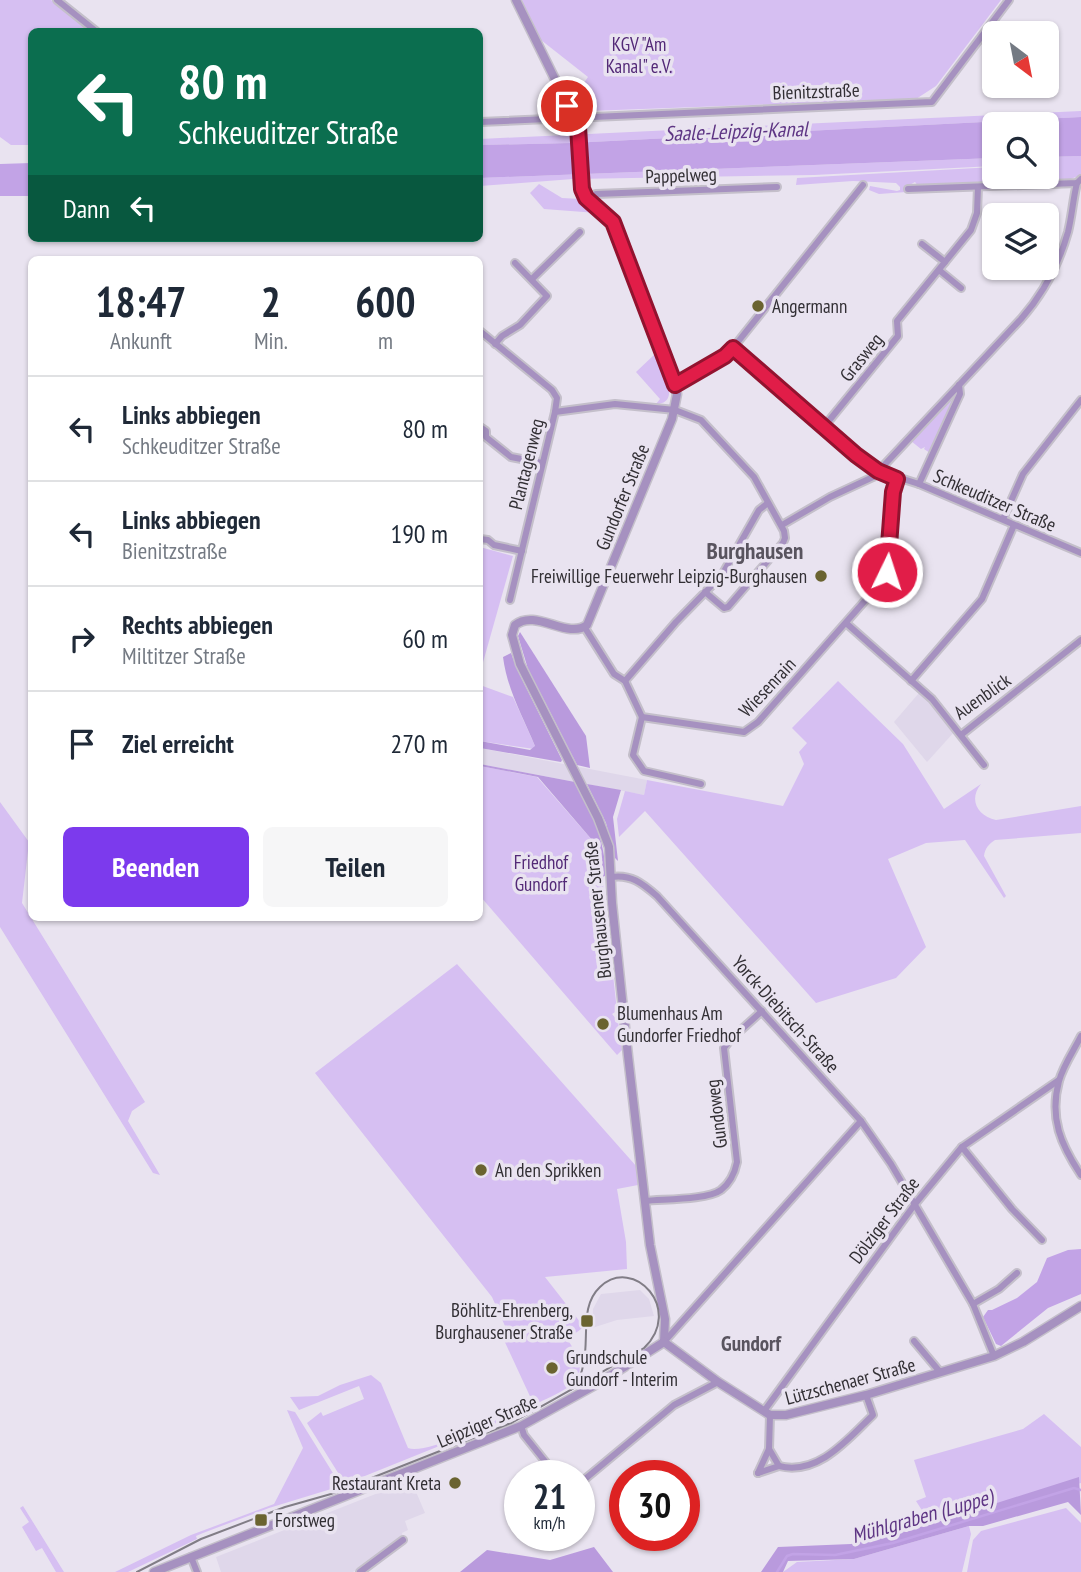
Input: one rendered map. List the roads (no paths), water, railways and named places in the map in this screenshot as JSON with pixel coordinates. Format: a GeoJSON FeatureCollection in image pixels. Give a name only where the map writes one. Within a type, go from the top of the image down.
{"type":"FeatureCollection","features":[{"type":"Feature","properties":{"kind":"street"},"geometry":{"type":"LineString","coordinates":[[57,0],[92,28]]}},
{"type":"Feature","properties":{"kind":"street"},"geometry":{"type":"LineString","coordinates":[[516,0],[574,118],[578,132],[581,183],[586,198],[613,222],[676,390],[733,348],[863,185]]}},
{"type":"Feature","properties":{"kind":"street","name":"Bienitzstraße"},"geometry":{"type":"LineString","coordinates":[[574,118],[932,102],[1009,0]]}},
{"type":"Feature","properties":{"kind":"street"},"geometry":{"type":"LineString","coordinates":[[483,122],[574,118]]}},
{"type":"Feature","properties":{"kind":"street"},"geometry":{"type":"LineString","coordinates":[[705,592],[724,608],[728,607],[783,543],[785,535],[782,525],[830,497],[864,483],[878,471],[1021,319],[1042,291],[1057,261],[1068,232],[1079,181],[908,189]]}},
{"type":"Feature","properties":{"kind":"street","name":"Pappelweg"},"geometry":{"type":"LineString","coordinates":[[586,198],[596,194],[777,187]]}},
{"type":"Feature","properties":{"kind":"street","name":"Grasweg"},"geometry":{"type":"LineString","coordinates":[[823,428],[898,336],[897,321],[974,223],[978,187]]}},
{"type":"Feature","properties":{"kind":"street"},"geometry":{"type":"LineString","coordinates":[[532,279],[580,232]]}},
{"type":"Feature","properties":{"kind":"street"},"geometry":{"type":"LineString","coordinates":[[922,244],[945,262]]}},
{"type":"Feature","properties":{"kind":"street"},"geometry":{"type":"LineString","coordinates":[[495,344],[502,336],[520,325],[547,296],[515,263]]}},
{"type":"Feature","properties":{"kind":"street"},"geometry":{"type":"LineString","coordinates":[[939,270],[961,288]]}},
{"type":"Feature","properties":{"kind":"street"},"geometry":{"type":"LineString","coordinates":[[483,334],[552,390],[557,398],[555,412]]}},
{"type":"Feature","properties":{"kind":"street","name":"Schkeuditzer Straße"},"geometry":{"type":"LineString","coordinates":[[733,348],[823,428],[878,471],[919,484],[1081,553]]}},
{"type":"Feature","properties":{"kind":"street"},"geometry":{"type":"LineString","coordinates":[[919,484],[957,402],[961,388],[959,385]]}},
{"type":"Feature","properties":{"kind":"street","name":"Gundorfer Straße"},"geometry":{"type":"LineString","coordinates":[[585,628],[674,410],[676,390]]}},
{"type":"Feature","properties":{"kind":"street"},"geometry":{"type":"LineString","coordinates":[[1003,519],[1023,474],[1081,400]]}},
{"type":"Feature","properties":{"kind":"street","name":"Plantagenweg"},"geometry":{"type":"LineString","coordinates":[[510,600],[555,412],[615,404],[686,413],[706,423],[754,477],[782,525]]}},
{"type":"Feature","properties":{"kind":"street"},"geometry":{"type":"LineString","coordinates":[[483,428],[486,437],[504,453],[542,463]]}},
{"type":"Feature","properties":{"kind":"street","name":"Wiesenrain"},"geometry":{"type":"LineString","coordinates":[[642,717],[744,732],[758,722],[884,578],[894,484],[897,479]]}},
{"type":"Feature","properties":{"kind":"street"},"geometry":{"type":"LineString","coordinates":[[625,681],[676,621],[722,575],[760,510],[768,503]]}},
{"type":"Feature","properties":{"kind":"street"},"geometry":{"type":"LineString","coordinates":[[911,681],[982,598],[1014,525]]}},
{"type":"Feature","properties":{"kind":"street"},"geometry":{"type":"LineString","coordinates":[[483,539],[494,545],[522,551]]}},
{"type":"Feature","properties":{"kind":"street","name":"Burghausener Straße"},"geometry":{"type":"LineString","coordinates":[[585,628],[578,630],[531,620],[515,625],[512,635],[536,697],[579,779],[609,847],[650,1245],[665,1319],[664,1342]]}},
{"type":"Feature","properties":{"kind":"street","name":"Auenblick"},"geometry":{"type":"LineString","coordinates":[[846,623],[932,699],[961,735],[1081,640]]}},
{"type":"Feature","properties":{"kind":"street"},"geometry":{"type":"LineString","coordinates":[[585,628],[614,674],[625,681],[642,717],[633,754],[644,771],[701,784]]}},
{"type":"Feature","properties":{"kind":"street"},"geometry":{"type":"LineString","coordinates":[[961,735],[984,765]]}},
{"type":"Feature","properties":{"kind":"street","name":"Yorck-Diebitsch-Straße"},"geometry":{"type":"LineString","coordinates":[[611,877],[631,877],[657,896],[861,1121],[915,1204],[973,1304],[994,1356]]}},
{"type":"Feature","properties":{"kind":"street","name":"Gundoweg"},"geometry":{"type":"LineString","coordinates":[[645,1201],[713,1194],[724,1188],[731,1179],[737,1162],[724,1048],[762,1011]]}},
{"type":"Feature","properties":{"kind":"street"},"geometry":{"type":"LineString","coordinates":[[1081,1036],[1059,1080],[1056,1109],[1059,1136],[1081,1175]]}},
{"type":"Feature","properties":{"kind":"street","name":"Dölziger Straße"},"geometry":{"type":"LineString","coordinates":[[767,1413],[915,1204],[962,1147],[1059,1080]]}},
{"type":"Feature","properties":{"kind":"street","name":"Leipziger Straße"},"geometry":{"type":"LineString","coordinates":[[154,1572],[521,1426],[597,1384],[664,1342],[861,1121]]}},
{"type":"Feature","properties":{"kind":"street"},"geometry":{"type":"LineString","coordinates":[[962,1147],[1042,1240]]}},
{"type":"Feature","properties":{"kind":"street"},"geometry":{"type":"LineString","coordinates":[[973,1304],[999,1289],[1017,1273]]}},
{"type":"Feature","properties":{"kind":"street","name":"Lützschenaer Straße"},"geometry":{"type":"LineString","coordinates":[[664,1342],[718,1382],[767,1413],[786,1415],[866,1395],[994,1356],[1023,1342],[1081,1306]]}},
{"type":"Feature","properties":{"kind":"street","name":"Lützschenaer Straße"},"geometry":{"type":"LineString","coordinates":[[914,1341],[940,1372]]}},
{"type":"Feature","properties":{"kind":"street"},"geometry":{"type":"LineString","coordinates":[[595,1471],[674,1405],[718,1382]]}},
{"type":"Feature","properties":{"kind":"street"},"geometry":{"type":"LineString","coordinates":[[769,1450],[757,1472],[779,1466],[803,1466],[835,1452],[873,1415],[866,1395]]}},
{"type":"Feature","properties":{"kind":"street"},"geometry":{"type":"LineString","coordinates":[[767,1413],[769,1450],[779,1466]]}},
{"type":"Feature","properties":{"kind":"street"},"geometry":{"type":"LineString","coordinates":[[521,1426],[524,1435],[544,1460]]}},
{"type":"Feature","properties":{"kind":"street"},"geometry":{"type":"LineString","coordinates":[[360,1572],[403,1540]]}},
{"type":"Feature","properties":{"kind":"street"},"geometry":{"type":"LineString","coordinates":[[191,1557],[197,1572]]}},
{"type":"Feature","properties":{"kind":"waterway","name":"Mühlgraben (Luppe)"},"geometry":{"type":"LineString","coordinates":[[777,1572],[787,1556],[793,1554],[835,1555],[893,1543],[1074,1488],[1081,1490]]}},
{"type":"Feature","properties":{"kind":"tram line"},"geometry":{"type":"LineString","coordinates":[[137,1572],[201,1539],[285,1507],[331,1494],[511,1423],[561,1395],[578,1386],[644,1348],[655,1333],[659,1318],[657,1304],[650,1291],[639,1282],[627,1278],[613,1279],[600,1287],[592,1297],[586,1322],[584,1364],[579,1378],[571,1390]]}},
{"type":"Feature","properties":{"kind":"place","name":"Angermann"},"geometry":{"type":"Point","coordinates":[758,306]}},
{"type":"Feature","properties":{"kind":"place","name":"Freiwillige Feuerwehr Leipzig-Burghausen"},"geometry":{"type":"Point","coordinates":[821,576]}},
{"type":"Feature","properties":{"kind":"place","name":"Blumenhaus Am Gundorfer Friedhof"},"geometry":{"type":"Point","coordinates":[603,1024]}},
{"type":"Feature","properties":{"kind":"place","name":"An den Sprikken"},"geometry":{"type":"Point","coordinates":[481,1170]}},
{"type":"Feature","properties":{"kind":"place","name":"Böhlitz-Ehrenberg, Burghausener Straße"},"geometry":{"type":"Point","coordinates":[587,1321]}},
{"type":"Feature","properties":{"kind":"place","name":"Grundschule Gundorf - Interim"},"geometry":{"type":"Point","coordinates":[552,1368]}},
{"type":"Feature","properties":{"kind":"place","name":"Restaurant Kreta"},"geometry":{"type":"Point","coordinates":[455,1483]}},
{"type":"Feature","properties":{"kind":"place","name":"Forstweg"},"geometry":{"type":"Point","coordinates":[261,1520]}},
{"type":"Feature","properties":{"kind":"district","name":"Burghausen"},"geometry":{"type":"Point","coordinates":[755,550]}},
{"type":"Feature","properties":{"kind":"district","name":"Gundorf"},"geometry":{"type":"Point","coordinates":[751,1343]}},
{"type":"Feature","properties":{"kind":"park label","name":"KGV \"Am Kanal\" e.V."},"geometry":{"type":"Point","coordinates":[639,55]}},
{"type":"Feature","properties":{"kind":"park label","name":"Friedhof Gundorf"},"geometry":{"type":"Point","coordinates":[541,873]}},
{"type":"Feature","properties":{"kind":"water label","name":"Saale-Leipzig-Kanal"},"geometry":{"type":"Point","coordinates":[736,131]}}]}
